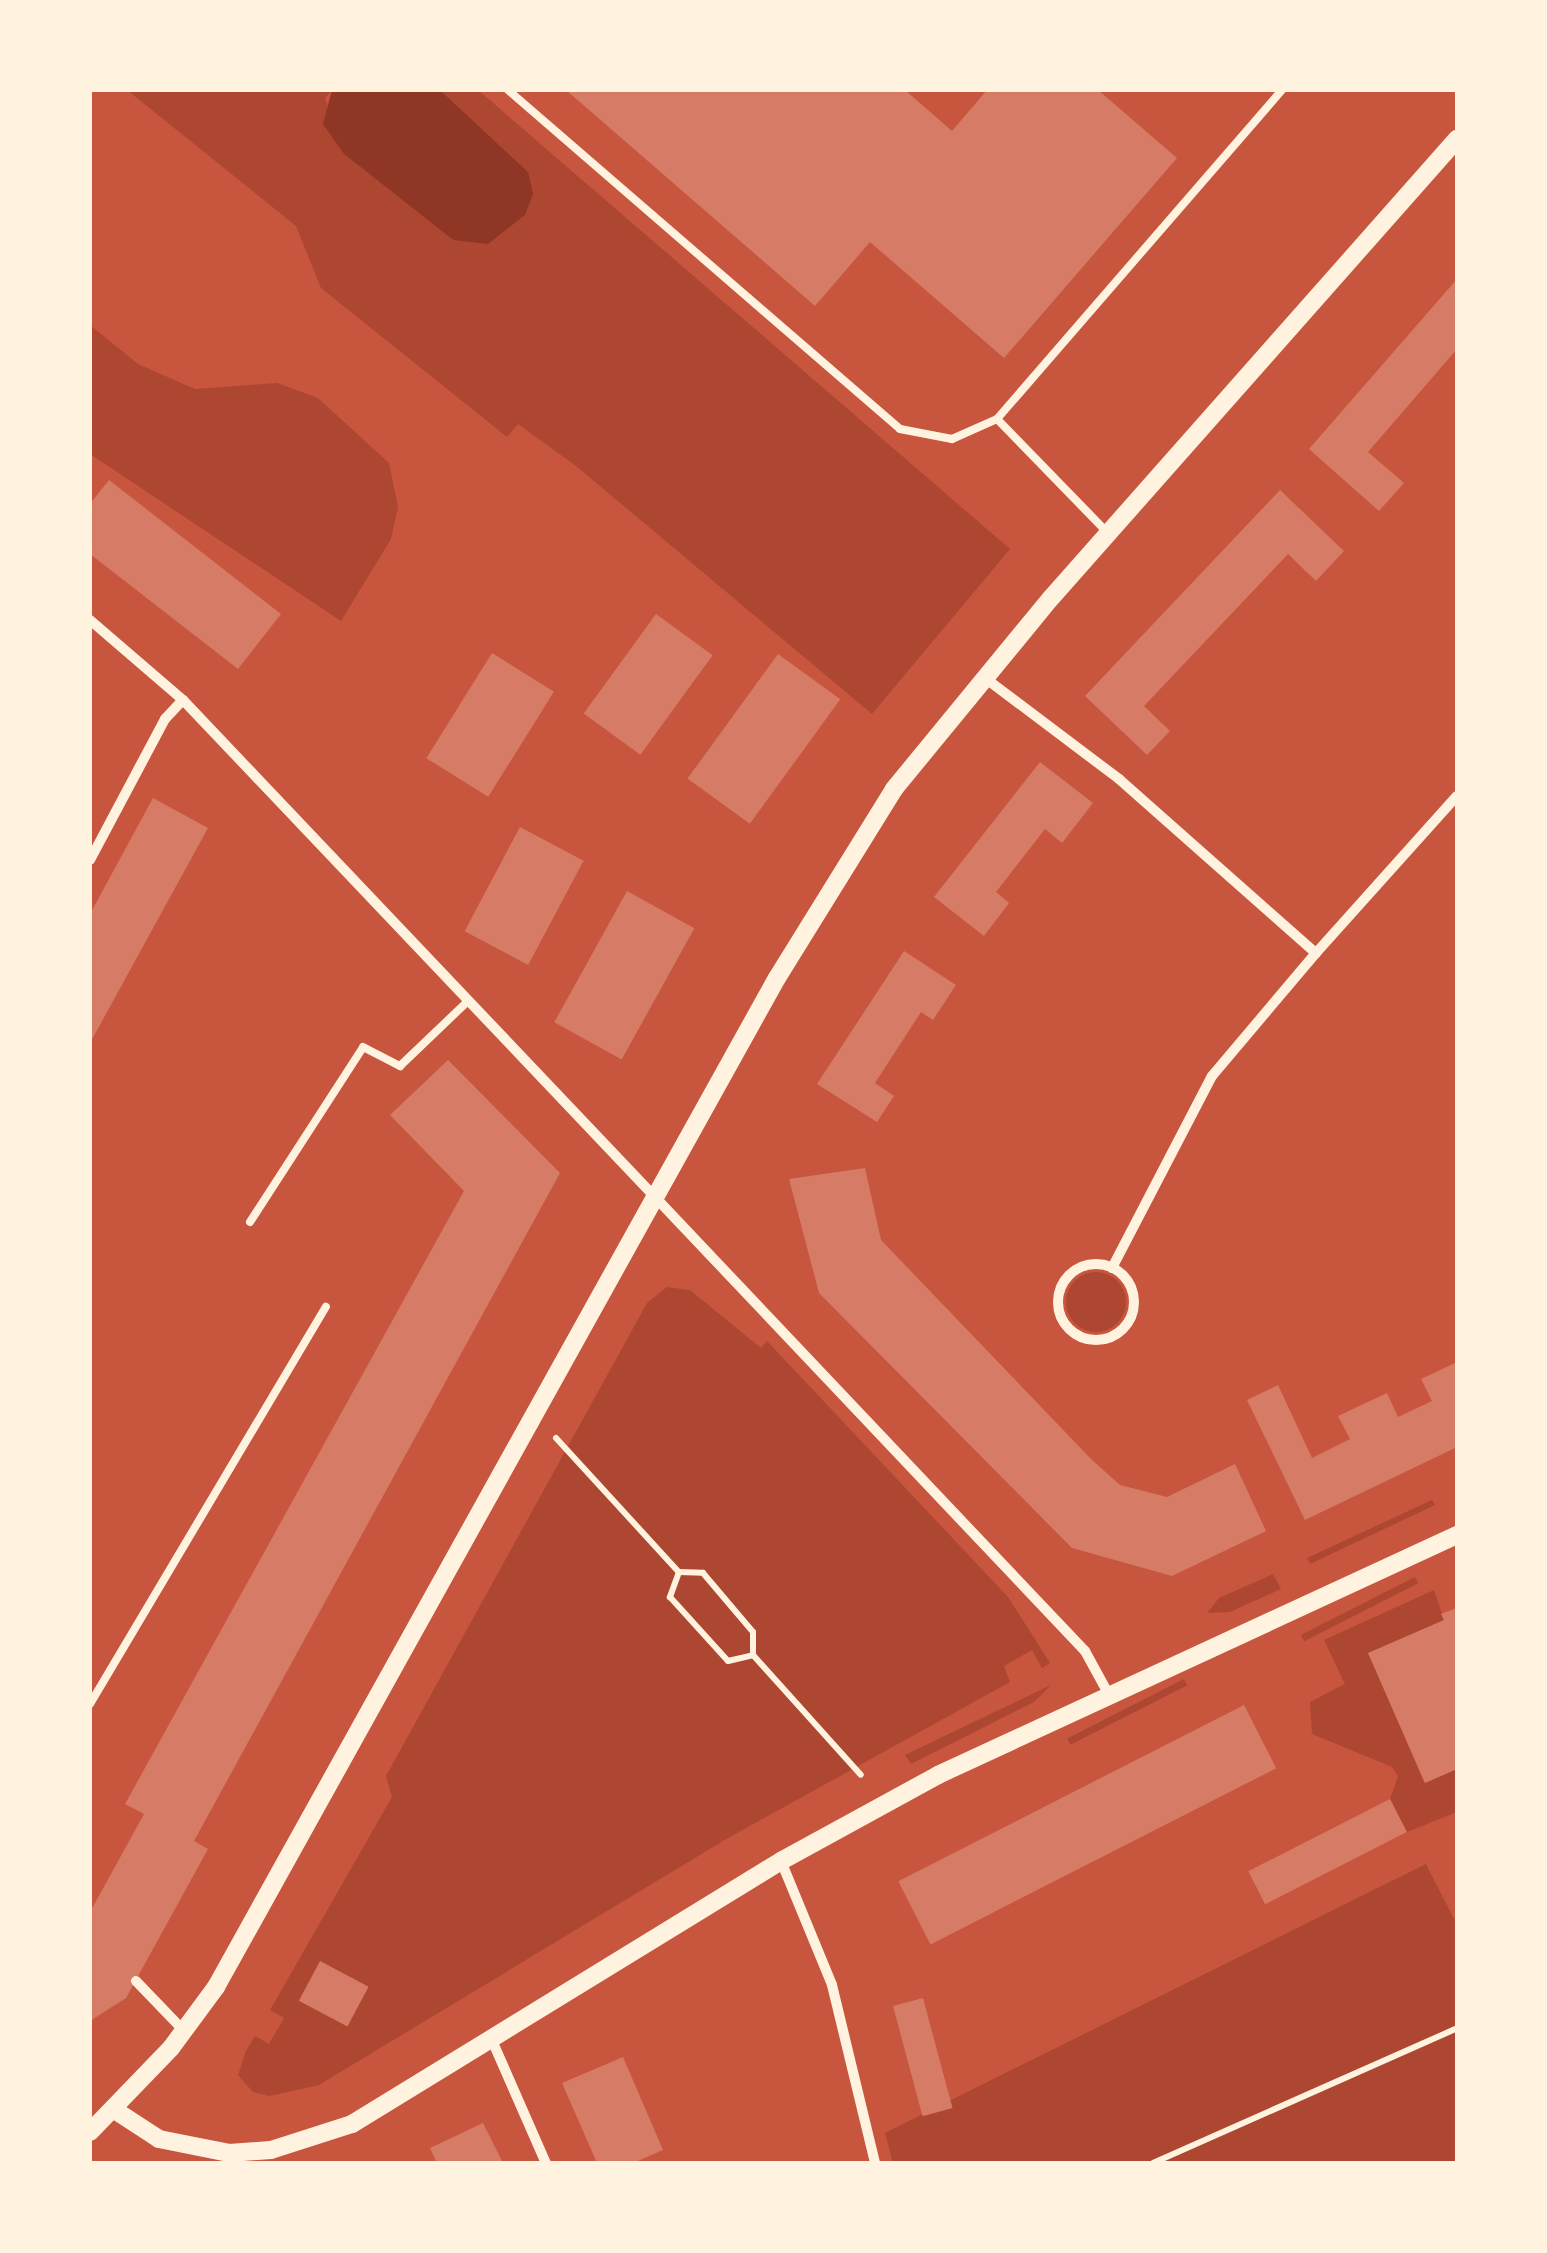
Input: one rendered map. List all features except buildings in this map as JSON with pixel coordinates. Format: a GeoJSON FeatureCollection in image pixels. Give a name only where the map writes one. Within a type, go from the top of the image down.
{"type":"FeatureCollection","features":[{"type":"Feature","properties":{"kind":"street"},"geometry":{"type":"LineString","coordinates":[[90,2132],[185,2032],[261,1911],[655,1197],[834,882],[894,789],[1108,533],[1457,139]]}},
{"type":"Feature","properties":{"kind":"street"},"geometry":{"type":"LineString","coordinates":[[90,620],[183,700],[655,1197],[1084,1651],[1108,1693]]}},
{"type":"Feature","properties":{"kind":"street"},"geometry":{"type":"LineString","coordinates":[[985,678],[1119,779],[1316,953]]}},
{"type":"Feature","properties":{"kind":"street"},"geometry":{"type":"LineString","coordinates":[[90,860],[165,719],[183,700]]}},
{"type":"Feature","properties":{"kind":"street"},"geometry":{"type":"LineString","coordinates":[[1112,1268],[1212,1076],[1457,796]]}},
{"type":"Feature","properties":{"kind":"street"},"geometry":{"type":"LineString","coordinates":[[1092,1264],[1112,1268],[1128,1282],[1132,1313],[1112,1336],[1080,1336],[1060,1312],[1065,1281],[1092,1264]]}},
{"type":"Feature","properties":{"kind":"street"},"geometry":{"type":"LineString","coordinates":[[112,2109],[159,2139],[196,2150],[271,2150],[352,2124],[781,1861],[938,1775],[1108,1693],[1457,1535]]}},
{"type":"Feature","properties":{"kind":"street"},"geometry":{"type":"LineString","coordinates":[[781,1861],[832,1985],[875,2163]]}},
{"type":"Feature","properties":{"kind":"street"},"geometry":{"type":"LineString","coordinates":[[136,1980],[185,2032]]}},
{"type":"Feature","properties":{"kind":"street"},"geometry":{"type":"LineString","coordinates":[[491,2038],[546,2163]]}},
{"type":"Feature","properties":{"kind":"lane"},"geometry":{"type":"LineString","coordinates":[[508,90],[900,429],[952,439],[997,419],[1282,90]]}},
{"type":"Feature","properties":{"kind":"lane"},"geometry":{"type":"LineString","coordinates":[[997,419],[1108,533]]}},
{"type":"Feature","properties":{"kind":"lane"},"geometry":{"type":"LineString","coordinates":[[250,1222],[363,1047],[400,1066],[466,1002]]}},
{"type":"Feature","properties":{"kind":"lane"},"geometry":{"type":"LineString","coordinates":[[90,1704],[326,1307]]}},
{"type":"Feature","properties":{"kind":"path"},"geometry":{"type":"LineString","coordinates":[[536,1416],[679,1572],[702,1573],[753,1632],[752,1655],[861,1776]]}},
{"type":"Feature","properties":{"kind":"path"},"geometry":{"type":"LineString","coordinates":[[679,1572],[670,1597],[728,1661],[752,1655]]}},
{"type":"Feature","properties":{"kind":"path"},"geometry":{"type":"LineString","coordinates":[[1153,2163],[1457,2028]]}},
{"type":"Feature","properties":{"kind":"shaded area"},"geometry":{"type":"Polygon","coordinates":[[[127,90],[332,90],[325,98],[344,154],[453,240],[528,172],[440,90],[478,90],[1010,549],[872,714],[576,466],[518,424],[507,437],[321,288],[296,226],[127,90]]]}},
{"type":"Feature","properties":{"kind":"shaded area"},"geometry":{"type":"Polygon","coordinates":[[[332,90],[440,90],[528,172],[533,194],[525,215],[488,244],[453,240],[344,154],[323,124],[332,90]]]}},
{"type":"Feature","properties":{"kind":"shaded area"},"geometry":{"type":"Polygon","coordinates":[[[90,325],[138,364],[195,389],[277,383],[318,398],[389,463],[398,507],[391,539],[341,621],[90,454],[90,325]]]}},
{"type":"Feature","properties":{"kind":"shaded area"},"geometry":{"type":"Polygon","coordinates":[[[1096,1272],[1117,1281],[1126,1302],[1117,1323],[1096,1332],[1075,1323],[1066,1302],[1075,1281],[1096,1272]]]}},
{"type":"Feature","properties":{"kind":"shaded area"},"geometry":{"type":"Polygon","coordinates":[[[667,1287],[690,1290],[761,1348],[767,1341],[1008,1597],[1050,1663],[1042,1668],[1032,1650],[1004,1666],[1010,1682],[728,1838],[319,2085],[269,2096],[253,2092],[238,2075],[246,2051],[255,2036],[269,2044],[284,2018],[270,2010],[392,1797],[386,1776],[647,1303],[667,1287]]]}},
{"type":"Feature","properties":{"kind":"shaded area"},"geometry":{"type":"Polygon","coordinates":[[[1432,1500],[1435,1505],[1310,1564],[1307,1558],[1432,1500]]]}},
{"type":"Feature","properties":{"kind":"shaded area"},"geometry":{"type":"Polygon","coordinates":[[[1273,1574],[1281,1589],[1230,1612],[1207,1613],[1219,1598],[1273,1574]]]}},
{"type":"Feature","properties":{"kind":"shaded area"},"geometry":{"type":"Polygon","coordinates":[[[1415,1577],[1418,1583],[1304,1641],[1301,1635],[1415,1577]]]}},
{"type":"Feature","properties":{"kind":"shaded area"},"geometry":{"type":"Polygon","coordinates":[[[1434,1590],[1444,1620],[1369,1654],[1424,1782],[1457,1769],[1457,1812],[1407,1832],[1390,1799],[1398,1776],[1392,1767],[1312,1734],[1310,1702],[1345,1684],[1324,1640],[1434,1590]]]}},
{"type":"Feature","properties":{"kind":"shaded area"},"geometry":{"type":"Polygon","coordinates":[[[1184,1679],[1187,1685],[1070,1745],[1067,1738],[1184,1679]]]}},
{"type":"Feature","properties":{"kind":"shaded area"},"geometry":{"type":"Polygon","coordinates":[[[1051,1685],[1034,1702],[911,1764],[905,1755],[1051,1685]]]}},
{"type":"Feature","properties":{"kind":"shaded area"},"geometry":{"type":"Polygon","coordinates":[[[1426,1864],[1457,1925],[1457,2163],[893,2163],[885,2133],[1426,1864]]]}}]}
